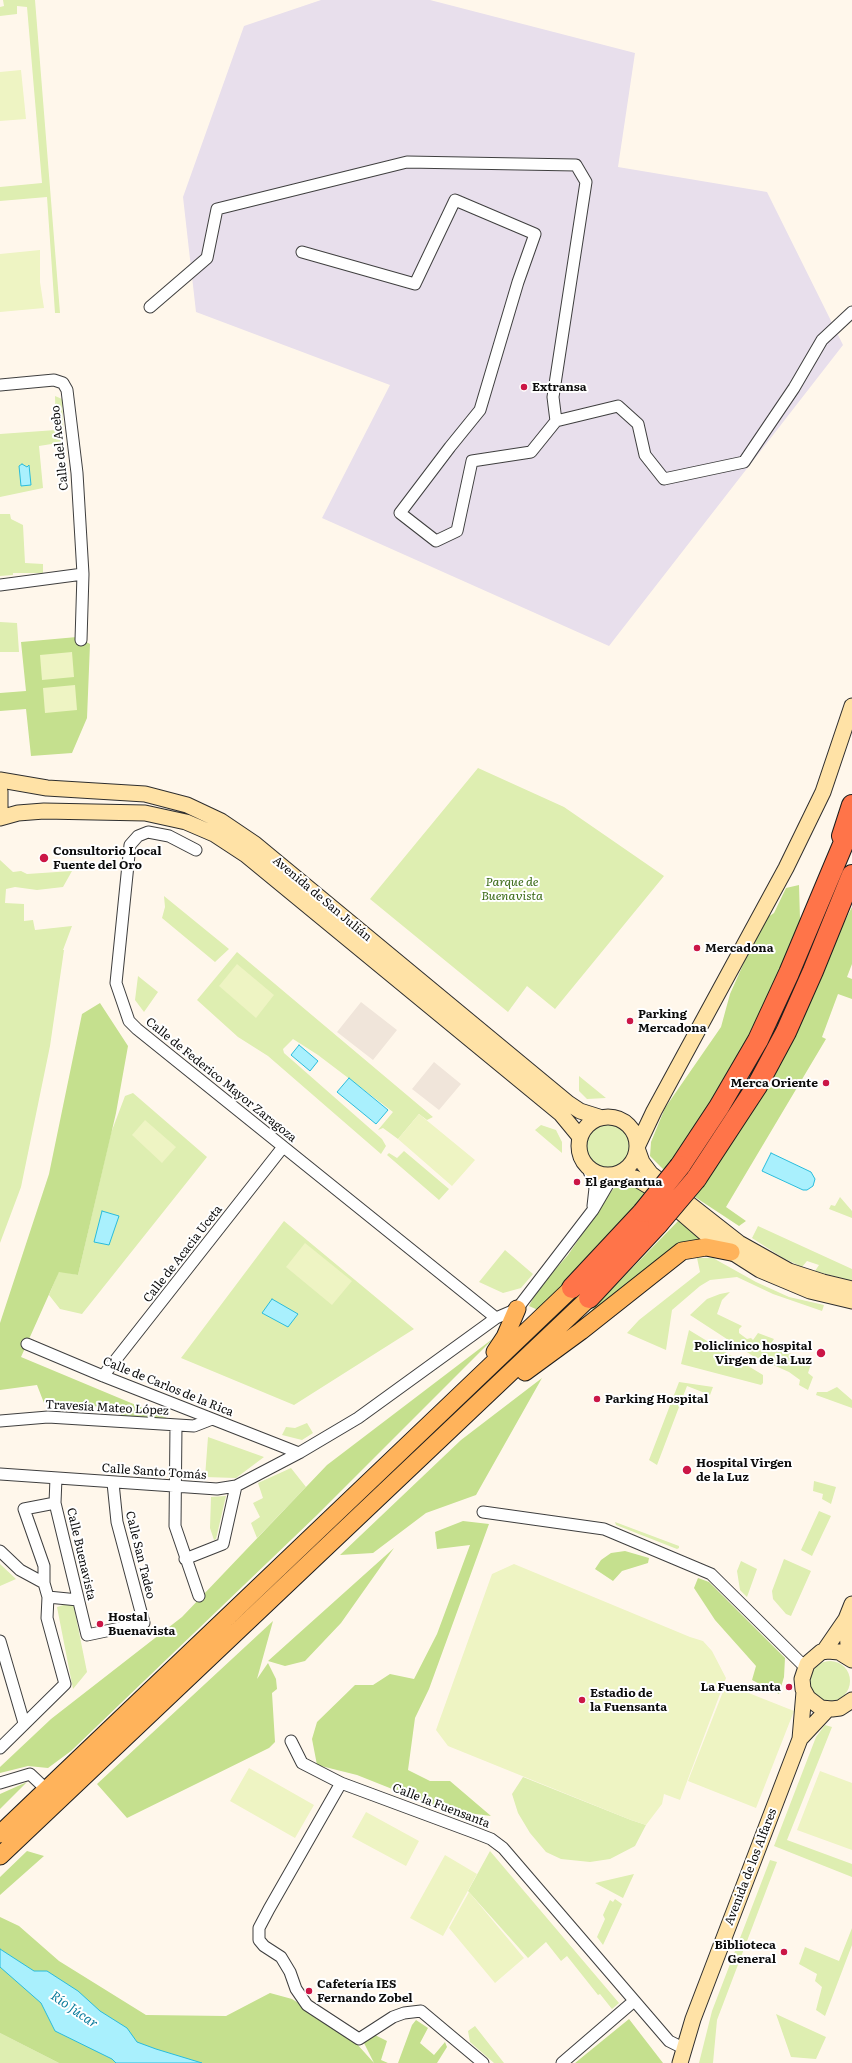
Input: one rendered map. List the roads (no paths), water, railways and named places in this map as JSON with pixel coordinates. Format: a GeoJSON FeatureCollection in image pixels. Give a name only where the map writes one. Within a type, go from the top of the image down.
{"type":"FeatureCollection","features":[{"type":"Feature","properties":{"kind":"highway"},"geometry":{"type":"LineString","coordinates":[[828,882],[852,805]]}},
{"type":"Feature","properties":{"kind":"highway"},"geometry":{"type":"LineString","coordinates":[[572,1288],[643,1212],[680,1166],[719,1106],[758,1040],[852,824]]}},
{"type":"Feature","properties":{"kind":"highway"},"geometry":{"type":"LineString","coordinates":[[589,1298],[658,1224],[696,1180],[757,1086],[786,1032],[814,971],[852,875]]}},
{"type":"Feature","properties":{"kind":"main road"},"geometry":{"type":"LineString","coordinates":[[615,1174],[630,1164],[654,1111],[731,973],[789,862],[823,792],[852,706]]}},
{"type":"Feature","properties":{"kind":"main road","name":"Avenida de San Julián"},"geometry":{"type":"LineString","coordinates":[[0,780],[47,788],[145,794],[187,806],[221,821],[255,844],[568,1103],[580,1111],[599,1117]]}},
{"type":"Feature","properties":{"kind":"main road"},"geometry":{"type":"LineString","coordinates":[[0,791],[0,808]]}},
{"type":"Feature","properties":{"kind":"main road","name":"Avenida de San Julián"},"geometry":{"type":"LineString","coordinates":[[0,818],[18,813],[44,811],[145,813],[186,822],[214,834],[246,855],[549,1105],[565,1119],[580,1137]]}},
{"type":"Feature","properties":{"kind":"main road"},"geometry":{"type":"LineString","coordinates":[[625,1122],[639,1118],[654,1111]]}},
{"type":"Feature","properties":{"kind":"main road"},"geometry":{"type":"LineString","coordinates":[[852,1289],[823,1282],[789,1271],[739,1243],[651,1174],[642,1162],[634,1133],[625,1122],[610,1116],[599,1117],[588,1123],[580,1137],[580,1154],[588,1168],[598,1174],[615,1174],[635,1178],[655,1190],[713,1240],[760,1270],[785,1282],[816,1293],[852,1301]]}},
{"type":"Feature","properties":{"kind":"main road"},"geometry":{"type":"LineString","coordinates":[[468,1414],[581,1331],[682,1251],[706,1247],[730,1252]]}},
{"type":"Feature","properties":{"kind":"main road"},"geometry":{"type":"LineString","coordinates":[[0,1856],[44,1800],[475,1380],[572,1288]]}},
{"type":"Feature","properties":{"kind":"main road"},"geometry":{"type":"LineString","coordinates":[[0,1834],[44,1800],[468,1414],[589,1298]]}},
{"type":"Feature","properties":{"kind":"main road"},"geometry":{"type":"LineString","coordinates":[[475,1380],[505,1337],[517,1310]]}},
{"type":"Feature","properties":{"kind":"main road"},"geometry":{"type":"LineString","coordinates":[[824,1651],[846,1619],[852,1604]]}},
{"type":"Feature","properties":{"kind":"main road"},"geometry":{"type":"LineString","coordinates":[[846,1619],[851,1659]]}},
{"type":"Feature","properties":{"kind":"main road"},"geometry":{"type":"LineString","coordinates":[[805,1667],[814,1656],[824,1651],[836,1651],[851,1659]]}},
{"type":"Feature","properties":{"kind":"main road","name":"Avenida de los Alfares"},"geometry":{"type":"LineString","coordinates":[[680,2063],[683,2048],[800,1740],[804,1692],[802,1679],[805,1667]]}},
{"type":"Feature","properties":{"kind":"main road"},"geometry":{"type":"LineString","coordinates":[[804,1692],[812,1703],[828,1709],[840,1708],[852,1700]]}},
{"type":"Feature","properties":{"kind":"main road","name":"Avenida de los Alfares"},"geometry":{"type":"LineString","coordinates":[[800,1740],[828,1709]]}},
{"type":"Feature","properties":{"kind":"street"},"geometry":{"type":"LineString","coordinates":[[150,307],[207,258],[217,209],[407,162],[576,164],[586,182],[553,397],[556,421]]}},
{"type":"Feature","properties":{"kind":"street"},"geometry":{"type":"LineString","coordinates":[[302,252],[415,284],[455,200],[535,234],[518,282],[480,410],[400,513],[436,541],[457,531],[472,461],[532,452],[556,421],[618,406],[638,424],[645,455],[664,479],[744,462],[794,388],[822,340],[852,312]]}},
{"type":"Feature","properties":{"kind":"street","name":"Calle del Acebo"},"geometry":{"type":"LineString","coordinates":[[0,385],[54,380],[63,383],[67,390],[77,473],[83,574],[81,640]]}},
{"type":"Feature","properties":{"kind":"street"},"geometry":{"type":"LineString","coordinates":[[0,585],[83,574]]}},
{"type":"Feature","properties":{"kind":"street","name":"Calle de Federico Mayor Zaragoza"},"geometry":{"type":"LineString","coordinates":[[196,850],[174,838],[148,832],[138,836],[130,845],[116,983],[122,1005],[129,1021],[136,1030],[496,1318]]}},
{"type":"Feature","properties":{"kind":"street","name":"Calle de Acacia Uceta"},"geometry":{"type":"LineString","coordinates":[[102,1376],[283,1147]]}},
{"type":"Feature","properties":{"kind":"street"},"geometry":{"type":"LineString","coordinates":[[588,1168],[595,1188],[593,1210]]}},
{"type":"Feature","properties":{"kind":"street"},"geometry":{"type":"LineString","coordinates":[[517,1310],[593,1210],[615,1174]]}},
{"type":"Feature","properties":{"kind":"street","name":"Calle Santo Tomás"},"geometry":{"type":"LineString","coordinates":[[0,1474],[174,1487],[216,1489],[236,1486],[300,1453],[358,1418],[496,1318],[517,1310]]}},
{"type":"Feature","properties":{"kind":"street","name":"Calle de Carlos de la Rica"},"geometry":{"type":"LineString","coordinates":[[27,1344],[102,1376],[300,1453]]}},
{"type":"Feature","properties":{"kind":"street","name":"Travesía Mateo López"},"geometry":{"type":"LineString","coordinates":[[0,1421],[48,1417],[194,1426],[212,1419]]}},
{"type":"Feature","properties":{"kind":"street"},"geometry":{"type":"LineString","coordinates":[[176,1425],[174,1487],[175,1526],[199,1596]]}},
{"type":"Feature","properties":{"kind":"street","name":"Calle Buenavista"},"geometry":{"type":"LineString","coordinates":[[56,1478],[55,1503],[87,1635]]}},
{"type":"Feature","properties":{"kind":"street","name":"Calle San Tadeo"},"geometry":{"type":"LineString","coordinates":[[87,1635],[144,1623],[116,1522],[113,1483]]}},
{"type":"Feature","properties":{"kind":"street"},"geometry":{"type":"LineString","coordinates":[[185,1558],[224,1544],[236,1486]]}},
{"type":"Feature","properties":{"kind":"street"},"geometry":{"type":"LineString","coordinates":[[0,1748],[65,1684],[47,1618],[48,1597],[44,1583],[44,1566],[24,1509],[55,1503]]}},
{"type":"Feature","properties":{"kind":"street"},"geometry":{"type":"LineString","coordinates":[[483,1512],[604,1529],[711,1574],[805,1667]]}},
{"type":"Feature","properties":{"kind":"street"},"geometry":{"type":"LineString","coordinates":[[0,1551],[20,1570],[44,1583]]}},
{"type":"Feature","properties":{"kind":"street"},"geometry":{"type":"LineString","coordinates":[[48,1597],[78,1600]]}},
{"type":"Feature","properties":{"kind":"street"},"geometry":{"type":"LineString","coordinates":[[0,1641],[24,1723]]}},
{"type":"Feature","properties":{"kind":"street","name":"Calle la Fuensanta"},"geometry":{"type":"LineString","coordinates":[[291,1741],[302,1763],[341,1783],[491,1839],[503,1848],[669,2041],[683,2048]]}},
{"type":"Feature","properties":{"kind":"street"},"geometry":{"type":"LineString","coordinates":[[0,1783],[30,1774],[44,1800]]}},
{"type":"Feature","properties":{"kind":"street"},"geometry":{"type":"LineString","coordinates":[[341,1783],[259,1928],[259,1940],[264,1946],[281,1957],[290,1972],[296,1989],[307,2005],[359,2039],[393,2017],[404,2013],[421,2011],[483,2063]]}},
{"type":"Feature","properties":{"kind":"street"},"geometry":{"type":"LineString","coordinates":[[562,2063],[634,2001]]}},
{"type":"Feature","properties":{"kind":"water"},"geometry":{"type":"Polygon","coordinates":[[[22,464],[27,467],[29,465],[31,485],[21,486],[19,466],[22,464]]]}},
{"type":"Feature","properties":{"kind":"water"},"geometry":{"type":"Polygon","coordinates":[[[299,1045],[318,1061],[310,1071],[291,1055],[299,1045]]]}},
{"type":"Feature","properties":{"kind":"water"},"geometry":{"type":"Polygon","coordinates":[[[349,1078],[388,1110],[376,1124],[337,1092],[349,1078]]]}},
{"type":"Feature","properties":{"kind":"water"},"geometry":{"type":"Polygon","coordinates":[[[771,1153],[811,1172],[815,1179],[813,1186],[807,1190],[803,1190],[762,1171],[771,1153]]]}},
{"type":"Feature","properties":{"kind":"water"},"geometry":{"type":"Polygon","coordinates":[[[102,1211],[119,1216],[109,1245],[94,1242],[102,1211]]]}},
{"type":"Feature","properties":{"kind":"water"},"geometry":{"type":"Polygon","coordinates":[[[272,1299],[298,1314],[288,1327],[262,1313],[272,1299]]]}},
{"type":"Feature","properties":{"kind":"water","name":"Río Júcar"},"geometry":{"type":"Polygon","coordinates":[[[0,1949],[34,1971],[47,1971],[78,1991],[100,2011],[127,2028],[137,2042],[202,2063],[116,2063],[112,2059],[55,2031],[41,2003],[0,1967],[0,1949]]]}},
{"type":"Feature","properties":{"kind":"place","name":"Extransa"},"geometry":{"type":"Point","coordinates":[524,387]}},
{"type":"Feature","properties":{"kind":"place","name":"Consultorio Local Fuente del Oro"},"geometry":{"type":"Point","coordinates":[44,858]}},
{"type":"Feature","properties":{"kind":"place","name":"Mercadona"},"geometry":{"type":"Point","coordinates":[697,948]}},
{"type":"Feature","properties":{"kind":"place","name":"Parking Mercadona"},"geometry":{"type":"Point","coordinates":[630,1021]}},
{"type":"Feature","properties":{"kind":"place","name":"Merca Oriente"},"geometry":{"type":"Point","coordinates":[826,1083]}},
{"type":"Feature","properties":{"kind":"place","name":"El gargantua"},"geometry":{"type":"Point","coordinates":[577,1182]}},
{"type":"Feature","properties":{"kind":"place","name":"Policlínico hospital Virgen de la Luz"},"geometry":{"type":"Point","coordinates":[821,1353]}},
{"type":"Feature","properties":{"kind":"place","name":"Parking Hospital"},"geometry":{"type":"Point","coordinates":[597,1399]}},
{"type":"Feature","properties":{"kind":"place","name":"Hospital Virgen de la Luz"},"geometry":{"type":"Point","coordinates":[687,1470]}},
{"type":"Feature","properties":{"kind":"place","name":"Hostal Buenavista"},"geometry":{"type":"Point","coordinates":[100,1624]}},
{"type":"Feature","properties":{"kind":"place","name":"La Fuensanta"},"geometry":{"type":"Point","coordinates":[789,1687]}},
{"type":"Feature","properties":{"kind":"place","name":"Estadio de la Fuensanta"},"geometry":{"type":"Point","coordinates":[582,1700]}},
{"type":"Feature","properties":{"kind":"place","name":"Biblioteca General"},"geometry":{"type":"Point","coordinates":[784,1952]}},
{"type":"Feature","properties":{"kind":"place","name":"Cafetería IES Fernando Zobel"},"geometry":{"type":"Point","coordinates":[309,1991]}},
{"type":"Feature","properties":{"kind":"park label","name":"Parque de Buenavista"},"geometry":{"type":"Point","coordinates":[512,889]}}]}
